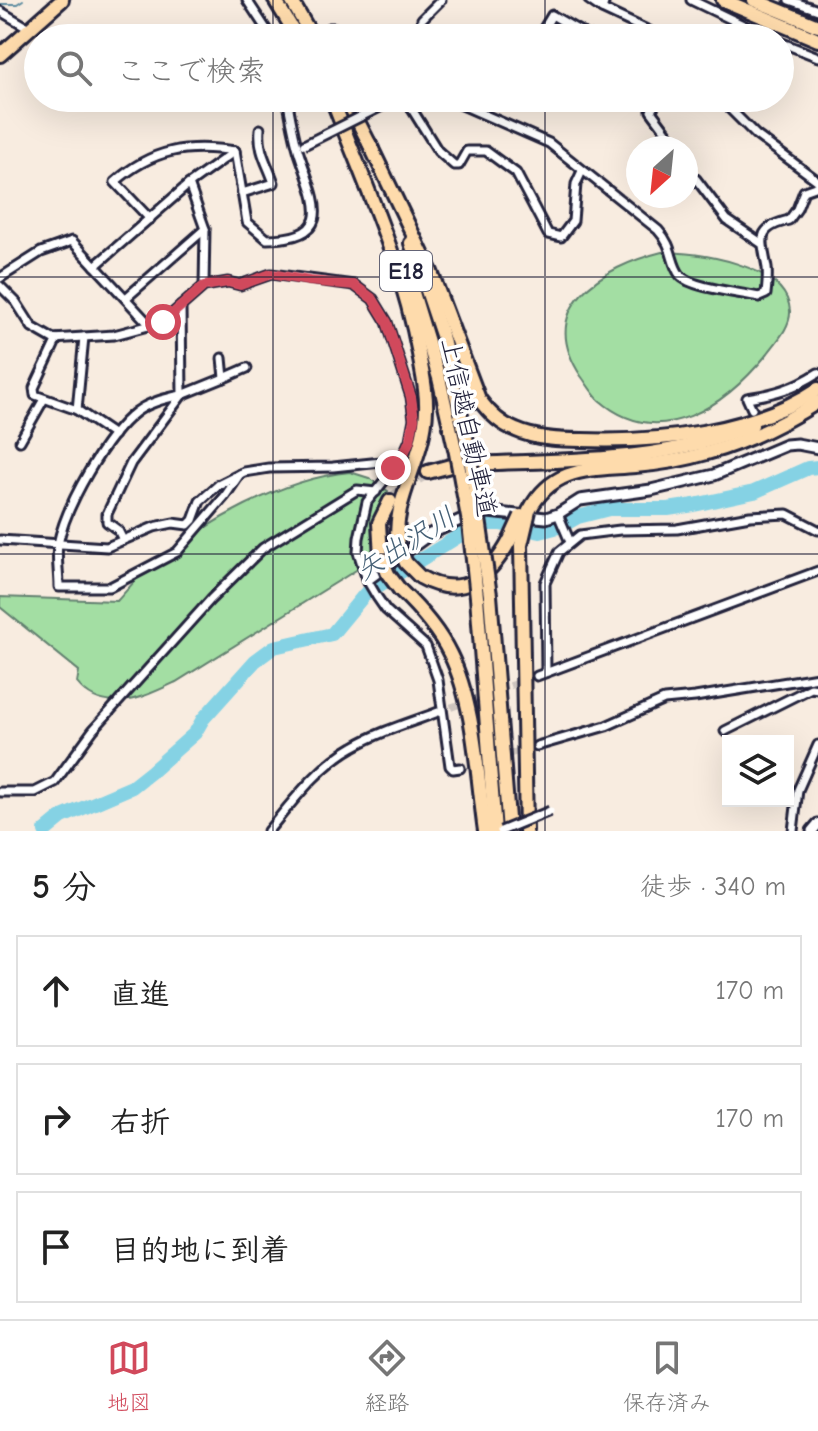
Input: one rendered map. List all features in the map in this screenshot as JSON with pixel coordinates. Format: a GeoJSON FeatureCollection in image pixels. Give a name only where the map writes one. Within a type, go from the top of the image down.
{"type":"FeatureCollection","features":[{"type":"Feature","properties":{"kind":"highway"},"geometry":{"type":"LineString","coordinates":[[34,24],[62,0]]}},
{"type":"Feature","properties":{"kind":"highway"},"geometry":{"type":"LineString","coordinates":[[275,0],[290,24]]}},
{"type":"Feature","properties":{"kind":"highway"},"geometry":{"type":"LineString","coordinates":[[291,0],[305,24]]}},
{"type":"Feature","properties":{"kind":"highway"},"geometry":{"type":"LineString","coordinates":[[723,0],[780,24]]}},
{"type":"Feature","properties":{"kind":"highway"},"geometry":{"type":"LineString","coordinates":[[756,0],[818,26]]}},
{"type":"Feature","properties":{"kind":"highway"},"geometry":{"type":"LineString","coordinates":[[794,30],[818,40]]}},
{"type":"Feature","properties":{"kind":"highway"},"geometry":{"type":"LineString","coordinates":[[0,55],[24,33]]}},
{"type":"Feature","properties":{"kind":"highway"},"geometry":{"type":"LineString","coordinates":[[341,112],[403,285],[425,388],[424,434],[418,461],[398,515],[398,546],[406,563],[420,577],[429,583],[453,587],[474,582],[516,543]]}},
{"type":"Feature","properties":{"kind":"highway","name":"上信越自動車道"},"geometry":{"type":"LineString","coordinates":[[342,112],[416,300],[462,451]]}},
{"type":"Feature","properties":{"kind":"highway","name":"上信越自動車道"},"geometry":{"type":"LineString","coordinates":[[346,112],[369,143],[429,294],[452,374],[469,523],[484,596],[509,831]]}},
{"type":"Feature","properties":{"kind":"highway"},"geometry":{"type":"LineString","coordinates":[[369,143],[431,272],[479,399],[507,426],[519,432],[550,438],[601,441],[655,439],[736,423],[812,400]]}},
{"type":"Feature","properties":{"kind":"highway"},"geometry":{"type":"LineString","coordinates":[[526,831],[516,543],[527,511],[538,492],[559,478],[584,470],[661,463],[707,453],[774,428],[812,400],[818,389]]}},
{"type":"Feature","properties":{"kind":"highway"},"geometry":{"type":"LineString","coordinates":[[428,472],[454,465],[640,455],[688,447],[735,433],[812,400]]}},
{"type":"Feature","properties":{"kind":"highway"},"geometry":{"type":"LineString","coordinates":[[390,501],[379,523],[381,557],[388,574],[400,590],[430,621],[457,668],[470,729],[485,831]]}},
{"type":"Feature","properties":{"kind":"highway","name":"上信越自動車道"},"geometry":{"type":"LineString","coordinates":[[484,596],[495,831]]}},
{"type":"Feature","properties":{"kind":"street"},"geometry":{"type":"LineString","coordinates":[[247,0],[263,24]]}},
{"type":"Feature","properties":{"kind":"street"},"geometry":{"type":"LineString","coordinates":[[422,19],[441,0]]}},
{"type":"Feature","properties":{"kind":"street"},"geometry":{"type":"LineString","coordinates":[[589,0],[629,24]]}},
{"type":"Feature","properties":{"kind":"street"},"geometry":{"type":"LineString","coordinates":[[602,9],[605,0]]}},
{"type":"Feature","properties":{"kind":"street"},"geometry":{"type":"LineString","coordinates":[[691,0],[742,24]]}},
{"type":"Feature","properties":{"kind":"street"},"geometry":{"type":"LineString","coordinates":[[789,0],[818,10]]}},
{"type":"Feature","properties":{"kind":"street"},"geometry":{"type":"LineString","coordinates":[[0,11],[24,25]]}},
{"type":"Feature","properties":{"kind":"street"},"geometry":{"type":"LineString","coordinates":[[547,24],[552,15],[567,24]]}},
{"type":"Feature","properties":{"kind":"street"},"geometry":{"type":"LineString","coordinates":[[794,48],[818,57]]}},
{"type":"Feature","properties":{"kind":"street"},"geometry":{"type":"LineString","coordinates":[[235,151],[247,222],[267,239],[299,237],[307,232],[314,221],[316,199],[291,112]]}},
{"type":"Feature","properties":{"kind":"street"},"geometry":{"type":"LineString","coordinates":[[300,146],[369,112]]}},
{"type":"Feature","properties":{"kind":"street"},"geometry":{"type":"LineString","coordinates":[[414,112],[438,151],[454,165],[459,165],[467,151],[486,151],[516,173],[548,234],[553,237],[561,237],[573,221],[576,184],[582,171]]}},
{"type":"Feature","properties":{"kind":"street"},"geometry":{"type":"LineString","coordinates":[[478,112],[549,143],[658,230],[668,240],[680,275],[693,283],[759,297],[766,294],[768,272],[761,243],[764,231],[772,224],[789,220],[804,191],[818,184],[756,135],[733,112]]}},
{"type":"Feature","properties":{"kind":"street"},"geometry":{"type":"LineString","coordinates":[[652,112],[670,136]]}},
{"type":"Feature","properties":{"kind":"street"},"geometry":{"type":"LineString","coordinates":[[242,193],[274,183],[264,161],[260,129]]}},
{"type":"Feature","properties":{"kind":"street"},"geometry":{"type":"LineString","coordinates":[[150,219],[115,182],[137,163],[155,156],[205,146],[235,151]]}},
{"type":"Feature","properties":{"kind":"street"},"geometry":{"type":"LineString","coordinates":[[95,266],[189,184],[235,151]]}},
{"type":"Feature","properties":{"kind":"street"},"geometry":{"type":"LineString","coordinates":[[698,182],[727,220],[761,243]]}},
{"type":"Feature","properties":{"kind":"street"},"geometry":{"type":"LineString","coordinates":[[189,184],[205,229],[204,286]]}},
{"type":"Feature","properties":{"kind":"street"},"geometry":{"type":"LineString","coordinates":[[126,298],[205,229]]}},
{"type":"Feature","properties":{"kind":"street"},"geometry":{"type":"LineString","coordinates":[[0,278],[41,252],[72,241],[149,324]]}},
{"type":"Feature","properties":{"kind":"street"},"geometry":{"type":"LineString","coordinates":[[0,286],[16,302],[32,327],[53,339],[114,335],[163,322],[204,286],[228,282],[240,285],[271,274],[354,285],[373,299],[387,322],[411,397],[414,419],[410,440],[401,460],[367,502],[358,552],[368,583],[386,610],[426,646],[438,680],[450,766],[460,768]]}},
{"type":"Feature","properties":{"kind":"street"},"geometry":{"type":"LineString","coordinates":[[123,540],[118,530],[107,522],[107,514],[131,463],[182,395],[181,306]]}},
{"type":"Feature","properties":{"kind":"street"},"geometry":{"type":"LineString","coordinates":[[77,410],[84,337]]}},
{"type":"Feature","properties":{"kind":"street"},"geometry":{"type":"LineString","coordinates":[[57,339],[34,388],[35,395],[77,410],[114,435]]}},
{"type":"Feature","properties":{"kind":"street"},"geometry":{"type":"LineString","coordinates":[[222,358],[224,378]]}},
{"type":"Feature","properties":{"kind":"street"},"geometry":{"type":"LineString","coordinates":[[240,474],[177,552],[110,587],[59,587],[58,545],[77,491],[114,435],[137,412],[154,402],[182,395],[247,368]]}},
{"type":"Feature","properties":{"kind":"street"},"geometry":{"type":"LineString","coordinates":[[752,409],[747,398],[778,393],[800,385],[818,373]]}},
{"type":"Feature","properties":{"kind":"street"},"geometry":{"type":"LineString","coordinates":[[20,441],[44,399]]}},
{"type":"Feature","properties":{"kind":"street"},"geometry":{"type":"LineString","coordinates":[[368,583],[430,534],[471,515],[488,512],[559,517],[580,500],[651,490],[714,475],[764,448],[797,444],[818,448]]}},
{"type":"Feature","properties":{"kind":"street"},"geometry":{"type":"LineString","coordinates":[[0,540],[107,547],[154,527],[173,523],[188,525],[200,501],[218,485],[240,474],[269,468],[333,467],[401,460]]}},
{"type":"Feature","properties":{"kind":"street"},"geometry":{"type":"LineString","coordinates":[[0,792],[35,792],[55,782],[93,730],[211,599],[263,548],[357,490],[376,492]]}},
{"type":"Feature","properties":{"kind":"street"},"geometry":{"type":"LineString","coordinates":[[546,672],[545,583],[559,552],[569,540],[580,535],[620,530],[677,529],[762,515],[787,514],[818,530]]}},
{"type":"Feature","properties":{"kind":"street"},"geometry":{"type":"LineString","coordinates":[[559,517],[569,540]]}},
{"type":"Feature","properties":{"kind":"street"},"geometry":{"type":"LineString","coordinates":[[537,676],[818,571]]}},
{"type":"Feature","properties":{"kind":"street"},"geometry":{"type":"LineString","coordinates":[[537,746],[606,726],[664,700],[818,677]]}},
{"type":"Feature","properties":{"kind":"street"},"geometry":{"type":"LineString","coordinates":[[725,731],[811,688],[818,689]]}},
{"type":"Feature","properties":{"kind":"street"},"geometry":{"type":"LineString","coordinates":[[268,831],[313,780],[353,747],[441,711]]}},
{"type":"Feature","properties":{"kind":"street"},"geometry":{"type":"LineString","coordinates":[[793,831],[798,790],[818,745]]}},
{"type":"Feature","properties":{"kind":"street"},"geometry":{"type":"LineString","coordinates":[[501,831],[550,811]]}},
{"type":"Feature","properties":{"kind":"street"},"geometry":{"type":"LineString","coordinates":[[812,831],[818,824]]}},
{"type":"Feature","properties":{"kind":"green space"},"geometry":{"type":"Polygon","coordinates":[[[662,252],[717,258],[757,272],[774,282],[785,295],[790,317],[768,353],[732,390],[712,405],[691,416],[668,422],[645,422],[622,415],[596,397],[569,351],[566,330],[571,310],[582,294],[598,280],[618,268],[662,252]]]}},
{"type":"Feature","properties":{"kind":"green space"},"geometry":{"type":"Polygon","coordinates":[[[350,472],[369,478],[388,491],[376,522],[373,555],[361,567],[176,682],[151,693],[112,702],[88,693],[77,683],[79,671],[0,607],[0,597],[117,601],[151,565],[196,533],[245,505],[297,483],[350,472]]]}},
{"type":"Feature","properties":{"kind":"waterway"},"geometry":{"type":"LineString","coordinates":[[0,4],[17,4],[23,0]]}},
{"type":"Feature","properties":{"kind":"waterway","name":"矢出沢川"},"geometry":{"type":"LineString","coordinates":[[45,831],[62,817],[132,787],[151,772],[195,733],[203,719],[255,661],[274,647],[332,634],[365,594],[459,536],[487,524],[540,532],[609,509],[668,509],[694,505],[754,492],[808,468],[818,467]]}},
{"type":"Feature","properties":{"kind":"tunnel"},"geometry":{"type":"LineString","coordinates":[[390,501],[428,472]]}},
{"type":"Feature","properties":{"kind":"tunnel"},"geometry":{"type":"LineString","coordinates":[[441,711],[537,676]]}},
{"type":"Feature","properties":{"kind":"tunnel"},"geometry":{"type":"LineString","coordinates":[[460,768],[537,746]]}},
{"type":"Feature","properties":{"kind":"route"},"geometry":{"type":"LineString","coordinates":[[163,322],[204,286],[228,282],[240,285],[271,274],[354,285],[373,299],[387,322],[411,397],[414,419],[410,440],[401,460],[393,468]]}}]}
